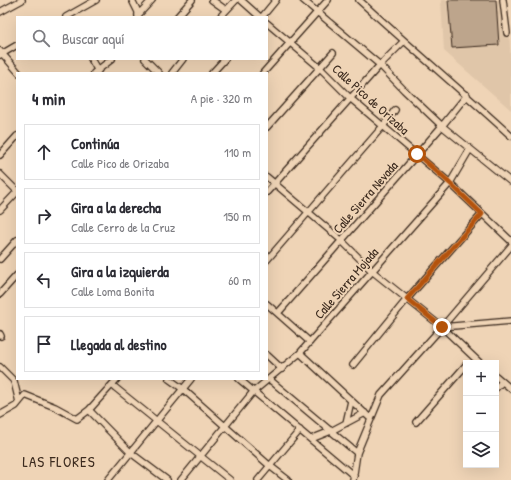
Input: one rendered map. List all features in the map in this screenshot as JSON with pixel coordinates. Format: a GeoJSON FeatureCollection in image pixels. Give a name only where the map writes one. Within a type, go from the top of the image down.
{"type":"FeatureCollection","features":[{"type":"Feature","properties":{"kind":"street"},"geometry":{"type":"LineString","coordinates":[[0,12],[22,0]]}},
{"type":"Feature","properties":{"kind":"street"},"geometry":{"type":"LineString","coordinates":[[69,16],[96,0]]}},
{"type":"Feature","properties":{"kind":"street"},"geometry":{"type":"LineString","coordinates":[[132,0],[138,16],[152,0]]}},
{"type":"Feature","properties":{"kind":"street"},"geometry":{"type":"LineString","coordinates":[[178,16],[192,0]]}},
{"type":"Feature","properties":{"kind":"street"},"geometry":{"type":"LineString","coordinates":[[212,0],[226,10]]}},
{"type":"Feature","properties":{"kind":"street"},"geometry":{"type":"LineString","coordinates":[[221,16],[236,0]]}},
{"type":"Feature","properties":{"kind":"street"},"geometry":{"type":"LineString","coordinates":[[241,0],[260,16]]}},
{"type":"Feature","properties":{"kind":"street"},"geometry":{"type":"LineString","coordinates":[[262,16],[276,0]]}},
{"type":"Feature","properties":{"kind":"street"},"geometry":{"type":"LineString","coordinates":[[303,0],[380,65],[442,126],[511,182]]}},
{"type":"Feature","properties":{"kind":"street"},"geometry":{"type":"LineString","coordinates":[[264,72],[328,0]]}},
{"type":"Feature","properties":{"kind":"street"},"geometry":{"type":"LineString","coordinates":[[360,0],[511,136]]}},
{"type":"Feature","properties":{"kind":"street"},"geometry":{"type":"LineString","coordinates":[[503,0],[507,33]]}},
{"type":"Feature","properties":{"kind":"street","name":"Calle Pico de Orizaba"},"geometry":{"type":"LineString","coordinates":[[268,24],[320,68],[350,98],[450,183],[511,241]]}},
{"type":"Feature","properties":{"kind":"street"},"geometry":{"type":"LineString","coordinates":[[268,191],[350,98],[404,41]]}},
{"type":"Feature","properties":{"kind":"street"},"geometry":{"type":"LineString","coordinates":[[16,46],[1,53],[19,72]]}},
{"type":"Feature","properties":{"kind":"street"},"geometry":{"type":"LineString","coordinates":[[268,126],[333,53]]}},
{"type":"Feature","properties":{"kind":"street"},"geometry":{"type":"LineString","coordinates":[[91,60],[96,72],[111,60]]}},
{"type":"Feature","properties":{"kind":"street"},"geometry":{"type":"LineString","coordinates":[[146,60],[157,72]]}},
{"type":"Feature","properties":{"kind":"street"},"geometry":{"type":"LineString","coordinates":[[173,72],[182,60]]}},
{"type":"Feature","properties":{"kind":"street"},"geometry":{"type":"LineString","coordinates":[[213,72],[223,60]]}},
{"type":"Feature","properties":{"kind":"street","name":"Calle Sierra Nevada"},"geometry":{"type":"LineString","coordinates":[[278,313],[442,126],[467,95]]}},
{"type":"Feature","properties":{"kind":"street"},"geometry":{"type":"LineString","coordinates":[[268,259],[383,126],[395,110]]}},
{"type":"Feature","properties":{"kind":"street"},"geometry":{"type":"LineString","coordinates":[[0,155],[16,137]]}},
{"type":"Feature","properties":{"kind":"street","name":"Calle Sierra Mojada"},"geometry":{"type":"LineString","coordinates":[[269,379],[300,353],[450,183],[458,167],[470,149]]}},
{"type":"Feature","properties":{"kind":"street"},"geometry":{"type":"LineString","coordinates":[[0,174],[16,190]]}},
{"type":"Feature","properties":{"kind":"street"},"geometry":{"type":"LineString","coordinates":[[268,178],[341,240],[372,271],[442,327],[476,360]]}},
{"type":"Feature","properties":{"kind":"street"},"geometry":{"type":"LineString","coordinates":[[0,210],[16,192]]}},
{"type":"Feature","properties":{"kind":"street"},"geometry":{"type":"LineString","coordinates":[[353,365],[407,299],[482,214]]}},
{"type":"Feature","properties":{"kind":"street"},"geometry":{"type":"LineString","coordinates":[[0,259],[16,241]]}},
{"type":"Feature","properties":{"kind":"street"},"geometry":{"type":"LineString","coordinates":[[354,478],[358,453],[381,395],[442,327],[511,246]]}},
{"type":"Feature","properties":{"kind":"street"},"geometry":{"type":"LineString","coordinates":[[1,291],[16,276]]}},
{"type":"Feature","properties":{"kind":"street"},"geometry":{"type":"LineString","coordinates":[[268,305],[310,342]]}},
{"type":"Feature","properties":{"kind":"street"},"geometry":{"type":"LineString","coordinates":[[442,327],[511,321]]}},
{"type":"Feature","properties":{"kind":"street"},"geometry":{"type":"LineString","coordinates":[[300,353],[371,419]]}},
{"type":"Feature","properties":{"kind":"street"},"geometry":{"type":"LineString","coordinates":[[268,356],[282,368]]}},
{"type":"Feature","properties":{"kind":"street"},"geometry":{"type":"LineString","coordinates":[[0,367],[14,381],[19,402]]}},
{"type":"Feature","properties":{"kind":"street"},"geometry":{"type":"LineString","coordinates":[[416,422],[463,369]]}},
{"type":"Feature","properties":{"kind":"street"},"geometry":{"type":"LineString","coordinates":[[269,379],[358,453]]}},
{"type":"Feature","properties":{"kind":"street"},"geometry":{"type":"LineString","coordinates":[[499,379],[511,389]]}},
{"type":"Feature","properties":{"kind":"street"},"geometry":{"type":"LineString","coordinates":[[0,415],[16,406],[25,395],[55,407],[77,420],[89,410],[116,380]]}},
{"type":"Feature","properties":{"kind":"street"},"geometry":{"type":"LineString","coordinates":[[170,380],[183,389],[270,466],[288,480]]}},
{"type":"Feature","properties":{"kind":"street"},"geometry":{"type":"LineString","coordinates":[[111,479],[190,380]]}},
{"type":"Feature","properties":{"kind":"street"},"geometry":{"type":"LineString","coordinates":[[240,380],[311,439],[354,478]]}},
{"type":"Feature","properties":{"kind":"street","name":"Calle Sierra Mojada"},"geometry":{"type":"LineString","coordinates":[[181,480],[253,392],[268,380]]}},
{"type":"Feature","properties":{"kind":"street"},"geometry":{"type":"LineString","coordinates":[[499,385],[502,382]]}},
{"type":"Feature","properties":{"kind":"street"},"geometry":{"type":"LineString","coordinates":[[112,385],[156,422],[230,480]]}},
{"type":"Feature","properties":{"kind":"street"},"geometry":{"type":"LineString","coordinates":[[346,423],[351,400]]}},
{"type":"Feature","properties":{"kind":"street"},"geometry":{"type":"LineString","coordinates":[[89,410],[131,453],[168,480]]}},
{"type":"Feature","properties":{"kind":"street"},"geometry":{"type":"LineString","coordinates":[[311,439],[331,431],[365,413]]}},
{"type":"Feature","properties":{"kind":"street"},"geometry":{"type":"LineString","coordinates":[[258,480],[300,430]]}},
{"type":"Feature","properties":{"kind":"shaded area"},"geometry":{"type":"Polygon","coordinates":[[[441,0],[507,0],[511,63],[511,110],[444,51],[441,0]]]}},
{"type":"Feature","properties":{"kind":"building"},"geometry":{"type":"Polygon","coordinates":[[[448,0],[496,0],[499,45],[452,48],[448,0]]]}},
{"type":"Feature","properties":{"kind":"district","name":"LAS FLORES"},"geometry":{"type":"Point","coordinates":[59,461]}},
{"type":"Feature","properties":{"kind":"route"},"geometry":{"type":"LineString","coordinates":[[417,154],[482,214],[407,299],[442,327]]}}]}
